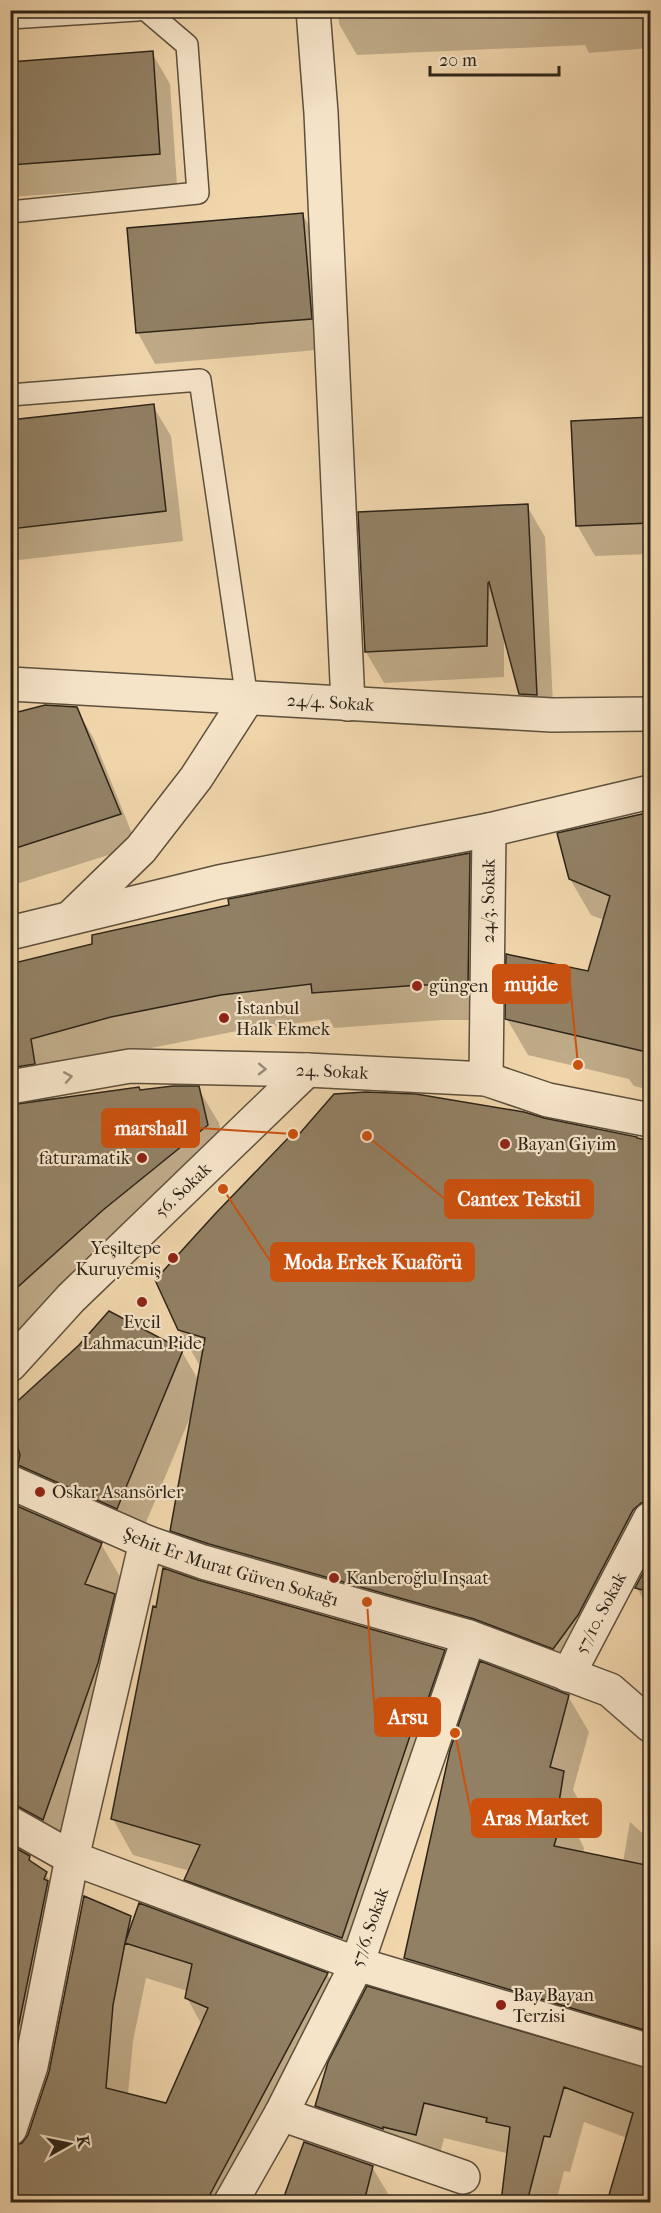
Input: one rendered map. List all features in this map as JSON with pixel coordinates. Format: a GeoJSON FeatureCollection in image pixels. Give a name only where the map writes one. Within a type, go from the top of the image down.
{"type":"FeatureCollection","features":[{"type":"Feature","properties":{"kind":"street"},"geometry":{"type":"LineString","coordinates":[[313,10],[321,113],[348,704]]}},
{"type":"Feature","properties":{"kind":"street","name":"24/4. Sokak"},"geometry":{"type":"LineString","coordinates":[[10,684],[552,715],[651,714]]}},
{"type":"Feature","properties":{"kind":"street"},"geometry":{"type":"LineString","coordinates":[[69,918],[141,849],[196,778],[247,699]]}},
{"type":"Feature","properties":{"kind":"street"},"geometry":{"type":"LineString","coordinates":[[10,933],[219,882],[489,830],[651,792]]}},
{"type":"Feature","properties":{"kind":"street","name":"24/3. Sokak"},"geometry":{"type":"LineString","coordinates":[[486,1079],[489,830]]}},
{"type":"Feature","properties":{"kind":"street","name":"24. Sokak"},"geometry":{"type":"LineString","coordinates":[[10,1087],[130,1066],[307,1070],[486,1079],[548,1100],[651,1120]]}},
{"type":"Feature","properties":{"kind":"street","name":"56. Sokak"},"geometry":{"type":"LineString","coordinates":[[10,1365],[71,1298],[307,1070]]}},
{"type":"Feature","properties":{"kind":"street","name":"Şehit Er Murat Güven Sokağı"},"geometry":{"type":"LineString","coordinates":[[10,1482],[146,1542],[203,1562],[469,1637],[610,1690],[651,1725]]}},
{"type":"Feature","properties":{"kind":"street","name":"57/10. Sokak"},"geometry":{"type":"LineString","coordinates":[[568,1675],[651,1519]]}},
{"type":"Feature","properties":{"kind":"street"},"geometry":{"type":"LineString","coordinates":[[10,2129],[21,2061],[72,1858],[146,1542]]}},
{"type":"Feature","properties":{"kind":"street","name":"57/6. Sokak"},"geometry":{"type":"LineString","coordinates":[[231,2202],[281,2114],[357,1964],[469,1637]]}},
{"type":"Feature","properties":{"kind":"street"},"geometry":{"type":"LineString","coordinates":[[10,1823],[72,1858],[357,1964],[651,2051]]}},
{"type":"Feature","properties":{"kind":"street"},"geometry":{"type":"LineString","coordinates":[[281,2114],[463,2177]]}},
{"type":"Feature","properties":{"kind":"lane"},"geometry":{"type":"LineString","coordinates":[[10,18],[137,10]]}},
{"type":"Feature","properties":{"kind":"lane"},"geometry":{"type":"LineString","coordinates":[[10,213],[198,194],[186,45],[146,10]]}},
{"type":"Feature","properties":{"kind":"lane"},"geometry":{"type":"LineString","coordinates":[[10,395],[200,380],[247,699]]}},
{"type":"Feature","properties":{"kind":"building"},"geometry":{"type":"Polygon","coordinates":[[[153,51],[160,154],[10,165],[10,62],[153,51]]]}},
{"type":"Feature","properties":{"kind":"building"},"geometry":{"type":"Polygon","coordinates":[[[303,213],[312,319],[136,333],[127,228],[303,213]]]}},
{"type":"Feature","properties":{"kind":"building"},"geometry":{"type":"Polygon","coordinates":[[[154,404],[166,511],[10,529],[10,420],[154,404]]]}},
{"type":"Feature","properties":{"kind":"building"},"geometry":{"type":"Polygon","coordinates":[[[651,417],[651,523],[576,526],[571,421],[651,417]]]}},
{"type":"Feature","properties":{"kind":"building"},"geometry":{"type":"Polygon","coordinates":[[[528,504],[537,695],[519,694],[489,582],[487,646],[365,652],[358,512],[528,504]]]}},
{"type":"Feature","properties":{"kind":"building"},"geometry":{"type":"Polygon","coordinates":[[[45,705],[77,707],[121,814],[10,850],[10,714],[45,705]]]}},
{"type":"Feature","properties":{"kind":"building"},"geometry":{"type":"Polygon","coordinates":[[[651,812],[651,1053],[505,1019],[506,954],[588,971],[610,896],[569,879],[557,833],[651,812]]]}},
{"type":"Feature","properties":{"kind":"building"},"geometry":{"type":"Polygon","coordinates":[[[470,853],[468,985],[420,985],[312,993],[311,984],[221,995],[111,1017],[31,1039],[35,1064],[10,1068],[10,964],[92,944],[92,935],[229,905],[228,899],[470,853]]]}},
{"type":"Feature","properties":{"kind":"building"},"geometry":{"type":"Polygon","coordinates":[[[199,1086],[208,1125],[103,1210],[10,1294],[10,1105],[139,1087],[140,1090],[199,1086]]]}},
{"type":"Feature","properties":{"kind":"building"},"geometry":{"type":"Polygon","coordinates":[[[366,1092],[416,1094],[524,1112],[651,1141],[651,1500],[641,1503],[633,1510],[578,1615],[553,1649],[474,1619],[170,1531],[205,1338],[178,1330],[155,1280],[291,1135],[295,1139],[334,1094],[366,1092]]]}},
{"type":"Feature","properties":{"kind":"building"},"geometry":{"type":"Polygon","coordinates":[[[109,1311],[183,1350],[117,1509],[18,1465],[20,1455],[10,1420],[10,1408],[79,1345],[109,1311]]]}},
{"type":"Feature","properties":{"kind":"building"},"geometry":{"type":"Polygon","coordinates":[[[10,1503],[102,1543],[85,1584],[115,1594],[98,1663],[43,1820],[10,1804],[10,1503]]]}},
{"type":"Feature","properties":{"kind":"building"},"geometry":{"type":"Polygon","coordinates":[[[651,1558],[651,1592],[635,1588],[651,1558]]]}},
{"type":"Feature","properties":{"kind":"building"},"geometry":{"type":"Polygon","coordinates":[[[163,1568],[445,1650],[420,1722],[415,1721],[342,1938],[184,1880],[200,1845],[111,1819],[153,1606],[156,1607],[163,1568]]]}},
{"type":"Feature","properties":{"kind":"building"},"geometry":{"type":"Polygon","coordinates":[[[480,1661],[569,1695],[550,1767],[564,1771],[558,1809],[564,1811],[554,1846],[651,1866],[651,2032],[404,1958],[450,1750],[480,1661]]]}},
{"type":"Feature","properties":{"kind":"building"},"geometry":{"type":"Polygon","coordinates":[[[10,1845],[30,1856],[29,1860],[47,1872],[44,1879],[48,1881],[10,2068],[10,1845]]]}},
{"type":"Feature","properties":{"kind":"building"},"geometry":{"type":"Polygon","coordinates":[[[84,1896],[131,1916],[125,1943],[139,1903],[328,1973],[206,2202],[40,2202],[10,2194],[10,2147],[22,2143],[28,2135],[49,2072],[84,1896]],[[125,1943],[113,2005],[106,2088],[166,2103],[208,2008],[185,1998],[192,1964],[125,1943]]]}},
{"type":"Feature","properties":{"kind":"building"},"geometry":{"type":"Polygon","coordinates":[[[367,1986],[651,2069],[651,2202],[607,2202],[633,2113],[564,2087],[550,2137],[544,2136],[527,2202],[501,2202],[510,2127],[486,2122],[487,2118],[424,2103],[416,2135],[383,2127],[383,2129],[315,2106],[328,2062],[367,1986]]]}},
{"type":"Feature","properties":{"kind":"building"},"geometry":{"type":"Polygon","coordinates":[[[304,2142],[373,2166],[364,2202],[282,2202],[304,2142]]]}},
{"type":"Feature","properties":{"kind":"place","name":"güngen"},"geometry":{"type":"Point","coordinates":[417,986]}},
{"type":"Feature","properties":{"kind":"place","name":"İstanbul Halk Ekmek"},"geometry":{"type":"Point","coordinates":[224,1018]}},
{"type":"Feature","properties":{"kind":"place","name":"mujde"},"geometry":{"type":"Point","coordinates":[578,1065]}},
{"type":"Feature","properties":{"kind":"place","name":"marshall"},"geometry":{"type":"Point","coordinates":[293,1134]}},
{"type":"Feature","properties":{"kind":"place","name":"Cantex Tekstil"},"geometry":{"type":"Point","coordinates":[367,1136]}},
{"type":"Feature","properties":{"kind":"place","name":"Bayan Giyim"},"geometry":{"type":"Point","coordinates":[505,1144]}},
{"type":"Feature","properties":{"kind":"place","name":"faturamatik"},"geometry":{"type":"Point","coordinates":[142,1158]}},
{"type":"Feature","properties":{"kind":"place","name":"Moda Erkek Kuaförü"},"geometry":{"type":"Point","coordinates":[223,1189]}},
{"type":"Feature","properties":{"kind":"place","name":"Yeşiltepe Kuruyemiş"},"geometry":{"type":"Point","coordinates":[173,1258]}},
{"type":"Feature","properties":{"kind":"place","name":"Evcil Lahmacun Pide"},"geometry":{"type":"Point","coordinates":[142,1302]}},
{"type":"Feature","properties":{"kind":"place","name":"Oskar Asansörler"},"geometry":{"type":"Point","coordinates":[40,1492]}},
{"type":"Feature","properties":{"kind":"place","name":"Kanberoğlu Inşaat"},"geometry":{"type":"Point","coordinates":[334,1578]}},
{"type":"Feature","properties":{"kind":"place","name":"Arsu"},"geometry":{"type":"Point","coordinates":[367,1602]}},
{"type":"Feature","properties":{"kind":"place","name":"Aras Market"},"geometry":{"type":"Point","coordinates":[455,1733]}},
{"type":"Feature","properties":{"kind":"place","name":"Bay Bayan Terzisi"},"geometry":{"type":"Point","coordinates":[501,2005]}}]}
